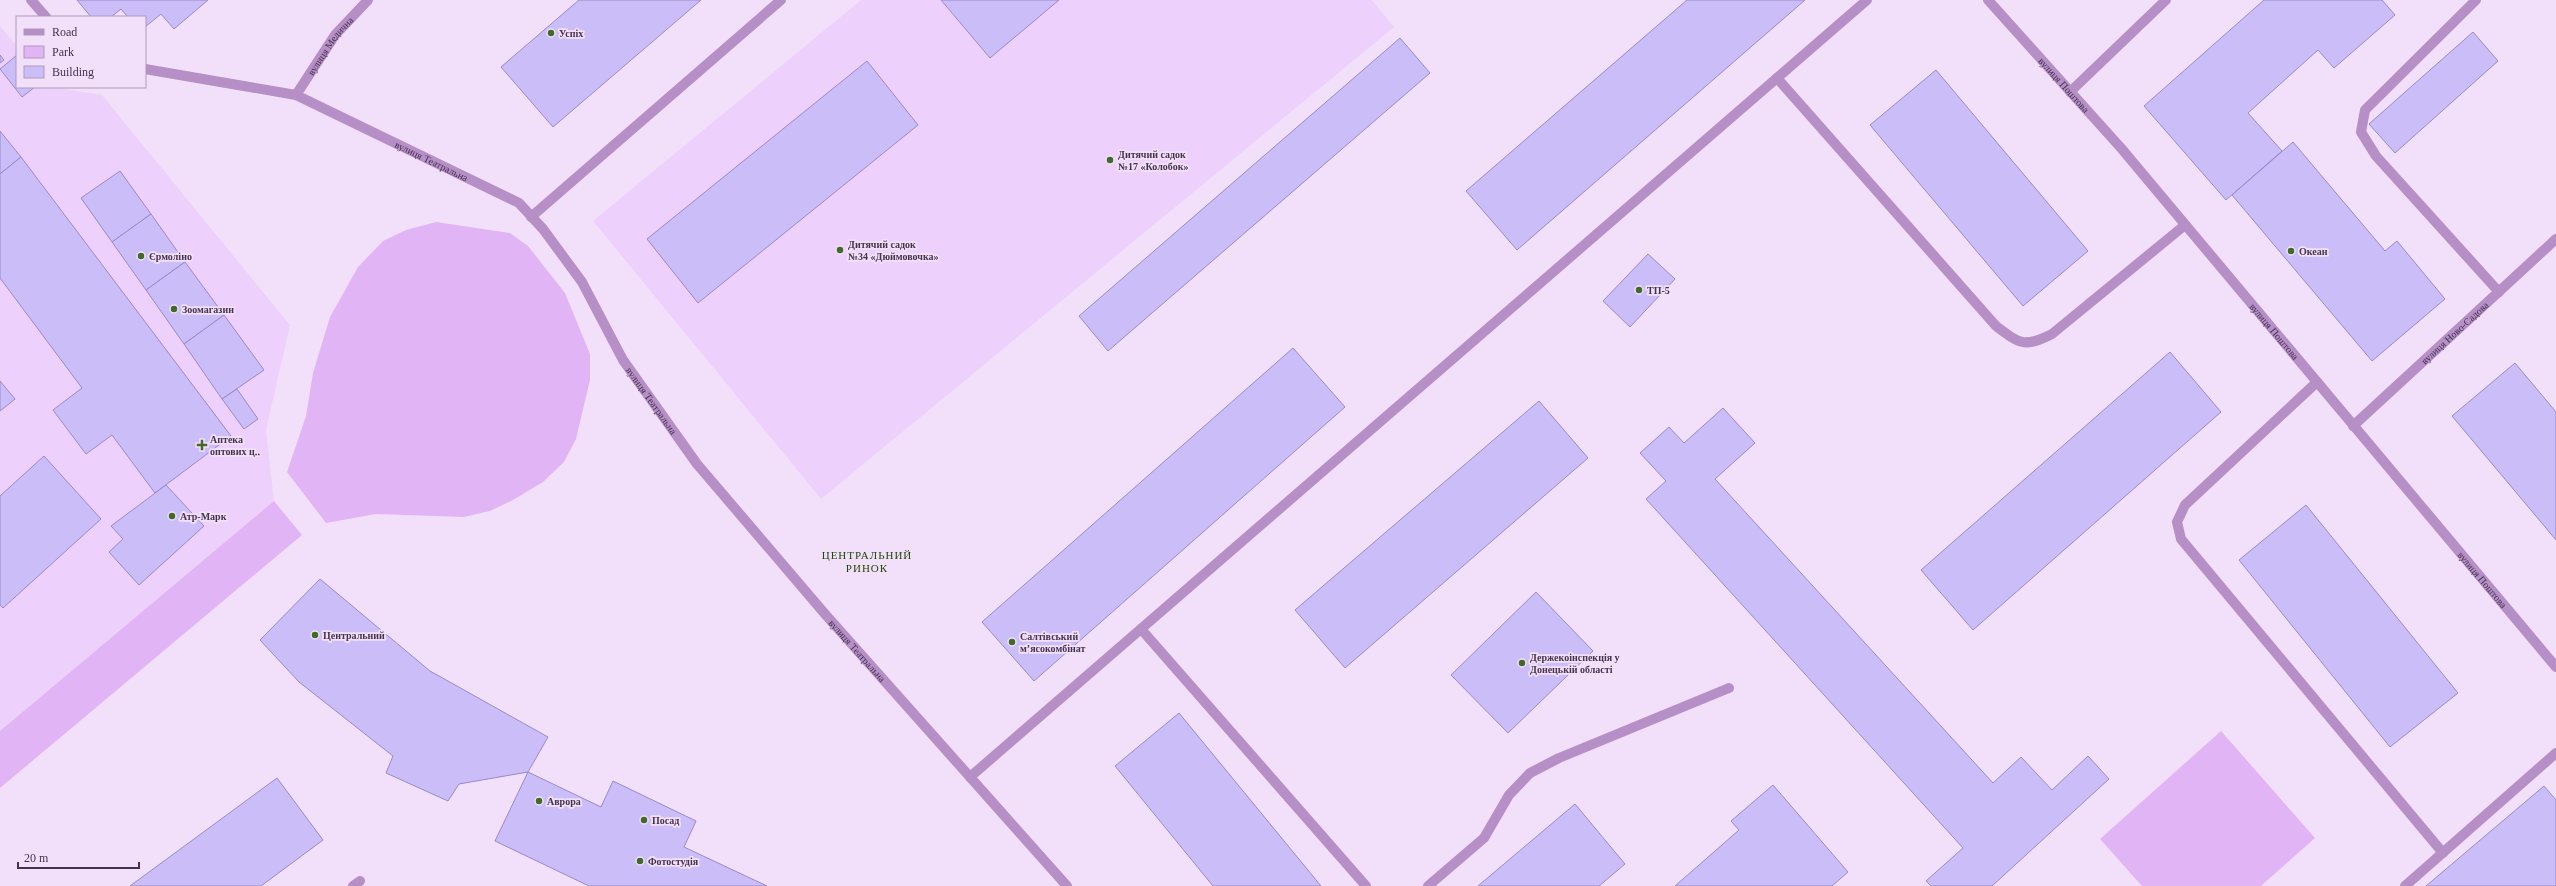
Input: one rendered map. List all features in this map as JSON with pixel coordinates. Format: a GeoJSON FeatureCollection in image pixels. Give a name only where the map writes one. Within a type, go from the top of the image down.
{"type":"FeatureCollection","features":[{"type":"Feature","properties":{"kind":"street"},"geometry":{"type":"LineString","coordinates":[[31,0],[45,16]]}},
{"type":"Feature","properties":{"kind":"street","name":"вулиця Медична"},"geometry":{"type":"LineString","coordinates":[[296,95],[335,35],[368,0]]}},
{"type":"Feature","properties":{"kind":"street"},"geometry":{"type":"LineString","coordinates":[[531,217],[782,0]]}},
{"type":"Feature","properties":{"kind":"street"},"geometry":{"type":"LineString","coordinates":[[970,777],[1867,0]]}},
{"type":"Feature","properties":{"kind":"street","name":"вулиця Поштова"},"geometry":{"type":"LineString","coordinates":[[1988,0],[2185,225],[2556,667]]}},
{"type":"Feature","properties":{"kind":"street"},"geometry":{"type":"LineString","coordinates":[[2070,92],[2166,0]]}},
{"type":"Feature","properties":{"kind":"street"},"geometry":{"type":"LineString","coordinates":[[2476,0],[2365,110],[2361,132],[2376,156],[2499,292]]}},
{"type":"Feature","properties":{"kind":"street","name":"вулиця Театральна"},"geometry":{"type":"LineString","coordinates":[[146,69],[296,95],[519,203],[582,282],[623,360],[697,464],[825,614],[1067,886]]}},
{"type":"Feature","properties":{"kind":"street"},"geometry":{"type":"LineString","coordinates":[[1777,78],[1996,326],[2016,341],[2033,343],[2052,334],[2185,225]]}},
{"type":"Feature","properties":{"kind":"street","name":"вулиця Ново-Садова"},"geometry":{"type":"LineString","coordinates":[[2353,426],[2556,239]]}},
{"type":"Feature","properties":{"kind":"street"},"geometry":{"type":"LineString","coordinates":[[2317,382],[2185,505],[2178,522],[2181,539],[2443,853]]}},
{"type":"Feature","properties":{"kind":"street"},"geometry":{"type":"LineString","coordinates":[[1141,629],[1366,886]]}},
{"type":"Feature","properties":{"kind":"street"},"geometry":{"type":"LineString","coordinates":[[1428,886],[1484,838],[1509,795],[1530,773],[1559,758],[1729,688]]}},
{"type":"Feature","properties":{"kind":"street"},"geometry":{"type":"LineString","coordinates":[[2405,886],[2556,753]]}},
{"type":"Feature","properties":{"kind":"shaded area","name":"Дитячий садок №34 «Дюймовочка»"},"geometry":{"type":"Polygon","coordinates":[[[861,0],[1372,0],[1394,27],[821,499],[593,221],[861,0]]]}},
{"type":"Feature","properties":{"kind":"shaded area"},"geometry":{"type":"Polygon","coordinates":[[[0,26],[16,45],[16,88],[58,88],[102,95],[290,325],[266,430],[274,501],[0,731],[0,26]]]}},
{"type":"Feature","properties":{"kind":"green space"},"geometry":{"type":"Polygon","coordinates":[[[436,222],[510,233],[528,246],[565,293],[590,354],[590,380],[576,439],[564,462],[543,482],[513,500],[490,511],[464,517],[376,514],[326,523],[287,472],[306,416],[313,373],[330,317],[358,267],[383,241],[406,230],[436,222]]]}},
{"type":"Feature","properties":{"kind":"green space"},"geometry":{"type":"Polygon","coordinates":[[[274,501],[302,535],[0,788],[0,731],[274,501]]]}},
{"type":"Feature","properties":{"kind":"green space"},"geometry":{"type":"Polygon","coordinates":[[[2221,731],[2315,838],[2261,886],[2142,886],[2100,839],[2221,731]]]}},
{"type":"Feature","properties":{"kind":"building"},"geometry":{"type":"Polygon","coordinates":[[[77,0],[208,0],[174,29],[161,14],[146,26],[146,16],[127,16],[121,9],[112,16],[90,16],[77,0]]]}},
{"type":"Feature","properties":{"kind":"building"},"geometry":{"type":"Polygon","coordinates":[[[579,0],[701,0],[553,127],[501,67],[579,0]]]}},
{"type":"Feature","properties":{"kind":"building"},"geometry":{"type":"Polygon","coordinates":[[[941,0],[1059,0],[990,58],[941,0]]]}},
{"type":"Feature","properties":{"kind":"building"},"geometry":{"type":"Polygon","coordinates":[[[1687,0],[1805,0],[1517,250],[1466,191],[1687,0]]]}},
{"type":"Feature","properties":{"kind":"building"},"geometry":{"type":"Polygon","coordinates":[[[2264,0],[2382,0],[2395,15],[2334,68],[2318,50],[2248,113],[2282,151],[2226,200],[2144,106],[2264,0]]]}},
{"type":"Feature","properties":{"kind":"building"},"geometry":{"type":"Polygon","coordinates":[[[2473,32],[2498,61],[2395,153],[2369,124],[2473,32]]]}},
{"type":"Feature","properties":{"kind":"building"},"geometry":{"type":"Polygon","coordinates":[[[1400,38],[1430,73],[1108,351],[1079,316],[1400,38]]]}},
{"type":"Feature","properties":{"kind":"building"},"geometry":{"type":"Polygon","coordinates":[[[0,55],[4,60],[0,63],[0,55]]]}},
{"type":"Feature","properties":{"kind":"building"},"geometry":{"type":"Polygon","coordinates":[[[16,56],[16,88],[34,88],[22,97],[0,69],[16,56]]]}},
{"type":"Feature","properties":{"kind":"building"},"geometry":{"type":"Polygon","coordinates":[[[867,61],[918,125],[698,303],[647,239],[867,61]]]}},
{"type":"Feature","properties":{"kind":"building"},"geometry":{"type":"Polygon","coordinates":[[[1936,70],[2088,251],[2023,306],[1870,125],[1936,70]]]}},
{"type":"Feature","properties":{"kind":"building"},"geometry":{"type":"Polygon","coordinates":[[[0,131],[21,157],[0,174],[0,131]]]}},
{"type":"Feature","properties":{"kind":"building"},"geometry":{"type":"Polygon","coordinates":[[[2293,142],[2385,251],[2397,241],[2445,299],[2372,361],[2232,195],[2293,142]]]}},
{"type":"Feature","properties":{"kind":"building"},"geometry":{"type":"Polygon","coordinates":[[[21,157],[231,436],[155,493],[112,435],[86,454],[53,410],[82,388],[0,278],[0,174],[21,157]]]}},
{"type":"Feature","properties":{"kind":"building"},"geometry":{"type":"Polygon","coordinates":[[[120,171],[151,214],[112,242],[81,198],[120,171]]]}},
{"type":"Feature","properties":{"kind":"building"},"geometry":{"type":"Polygon","coordinates":[[[151,214],[185,262],[146,290],[112,242],[151,214]]]}},
{"type":"Feature","properties":{"kind":"building","name":"ТП-5"},"geometry":{"type":"Polygon","coordinates":[[[1648,254],[1675,279],[1630,327],[1603,301],[1648,254]]]}},
{"type":"Feature","properties":{"kind":"building"},"geometry":{"type":"Polygon","coordinates":[[[185,262],[224,315],[184,344],[146,290],[185,262]]]}},
{"type":"Feature","properties":{"kind":"building"},"geometry":{"type":"Polygon","coordinates":[[[224,315],[264,370],[222,399],[184,344],[224,315]]]}},
{"type":"Feature","properties":{"kind":"building"},"geometry":{"type":"Polygon","coordinates":[[[1293,348],[1345,407],[1034,681],[982,622],[1293,348]]]}},
{"type":"Feature","properties":{"kind":"building"},"geometry":{"type":"Polygon","coordinates":[[[2170,352],[2221,412],[1973,630],[1921,570],[2170,352]]]}},
{"type":"Feature","properties":{"kind":"building"},"geometry":{"type":"Polygon","coordinates":[[[2515,363],[2556,412],[2556,540],[2452,416],[2515,363]]]}},
{"type":"Feature","properties":{"kind":"building"},"geometry":{"type":"Polygon","coordinates":[[[0,381],[15,399],[0,411],[0,381]]]}},
{"type":"Feature","properties":{"kind":"building"},"geometry":{"type":"Polygon","coordinates":[[[237,389],[258,419],[244,429],[222,399],[237,389]]]}},
{"type":"Feature","properties":{"kind":"building"},"geometry":{"type":"Polygon","coordinates":[[[1539,401],[1588,458],[1345,668],[1295,610],[1539,401]]]}},
{"type":"Feature","properties":{"kind":"building"},"geometry":{"type":"Polygon","coordinates":[[[1723,408],[1755,443],[1715,479],[1993,783],[2021,757],[2052,790],[2088,756],[2109,779],[1992,886],[1931,886],[1926,881],[1963,848],[1646,499],[1666,481],[1640,453],[1669,427],[1684,443],[1723,408]]]}},
{"type":"Feature","properties":{"kind":"building"},"geometry":{"type":"Polygon","coordinates":[[[44,456],[101,519],[3,608],[0,605],[0,496],[44,456]]]}},
{"type":"Feature","properties":{"kind":"building"},"geometry":{"type":"Polygon","coordinates":[[[166,485],[204,526],[139,585],[109,552],[123,539],[111,526],[166,485]]]}},
{"type":"Feature","properties":{"kind":"building"},"geometry":{"type":"Polygon","coordinates":[[[2306,505],[2458,693],[2390,747],[2239,560],[2306,505]]]}},
{"type":"Feature","properties":{"kind":"building"},"geometry":{"type":"Polygon","coordinates":[[[320,579],[430,671],[548,737],[528,772],[459,784],[448,801],[386,773],[393,756],[299,682],[260,640],[320,579]]]}},
{"type":"Feature","properties":{"kind":"building","name":"Держекоінспекція у Донецькій області"},"geometry":{"type":"Polygon","coordinates":[[[1536,592],[1593,651],[1508,733],[1451,675],[1536,592]]]}},
{"type":"Feature","properties":{"kind":"building"},"geometry":{"type":"Polygon","coordinates":[[[1179,713],[1321,886],[1213,886],[1115,766],[1179,713]]]}},
{"type":"Feature","properties":{"kind":"building"},"geometry":{"type":"Polygon","coordinates":[[[528,772],[601,807],[613,781],[696,821],[684,847],[767,886],[589,886],[495,841],[528,772]]]}},
{"type":"Feature","properties":{"kind":"building"},"geometry":{"type":"Polygon","coordinates":[[[277,778],[323,840],[261,886],[130,886],[277,778]]]}},
{"type":"Feature","properties":{"kind":"building"},"geometry":{"type":"Polygon","coordinates":[[[1773,785],[1848,872],[1832,886],[1675,886],[1739,830],[1731,821],[1773,785]]]}},
{"type":"Feature","properties":{"kind":"building"},"geometry":{"type":"Polygon","coordinates":[[[2544,786],[2556,800],[2556,886],[2426,886],[2544,786]]]}},
{"type":"Feature","properties":{"kind":"building"},"geometry":{"type":"Polygon","coordinates":[[[1575,804],[1625,864],[1599,886],[1478,886],[1575,804]]]}},
{"type":"Feature","properties":{"kind":"place","name":"Успіх"},"geometry":{"type":"Point","coordinates":[551,33]}},
{"type":"Feature","properties":{"kind":"place","name":"Дитячий садок №17 «Колобок»"},"geometry":{"type":"Point","coordinates":[1110,160]}},
{"type":"Feature","properties":{"kind":"place","name":"Дитячий садок №34 «Дюймовочка»"},"geometry":{"type":"Point","coordinates":[840,250]}},
{"type":"Feature","properties":{"kind":"place","name":"Океан"},"geometry":{"type":"Point","coordinates":[2291,251]}},
{"type":"Feature","properties":{"kind":"place","name":"Єрмоліно"},"geometry":{"type":"Point","coordinates":[141,256]}},
{"type":"Feature","properties":{"kind":"place","name":"ТП-5"},"geometry":{"type":"Point","coordinates":[1639,290]}},
{"type":"Feature","properties":{"kind":"place","name":"Зоомагазин"},"geometry":{"type":"Point","coordinates":[174,309]}},
{"type":"Feature","properties":{"kind":"place","name":"Аптека оптових ц‥"},"geometry":{"type":"Point","coordinates":[202,445]}},
{"type":"Feature","properties":{"kind":"place","name":"Атр-Марк"},"geometry":{"type":"Point","coordinates":[172,516]}},
{"type":"Feature","properties":{"kind":"place","name":"Центральний"},"geometry":{"type":"Point","coordinates":[315,635]}},
{"type":"Feature","properties":{"kind":"place","name":"Салтівський мʼясокомбінат"},"geometry":{"type":"Point","coordinates":[1012,642]}},
{"type":"Feature","properties":{"kind":"place","name":"Держекоінспекція у Донецькій області"},"geometry":{"type":"Point","coordinates":[1522,663]}},
{"type":"Feature","properties":{"kind":"place","name":"Аврора"},"geometry":{"type":"Point","coordinates":[539,801]}},
{"type":"Feature","properties":{"kind":"place","name":"Посад"},"geometry":{"type":"Point","coordinates":[644,820]}},
{"type":"Feature","properties":{"kind":"place","name":"Фотостудія"},"geometry":{"type":"Point","coordinates":[640,861]}},
{"type":"Feature","properties":{"kind":"district","name":"ЦЕНТРАЛЬНИЙ РИНОК"},"geometry":{"type":"Point","coordinates":[867,561]}}]}
